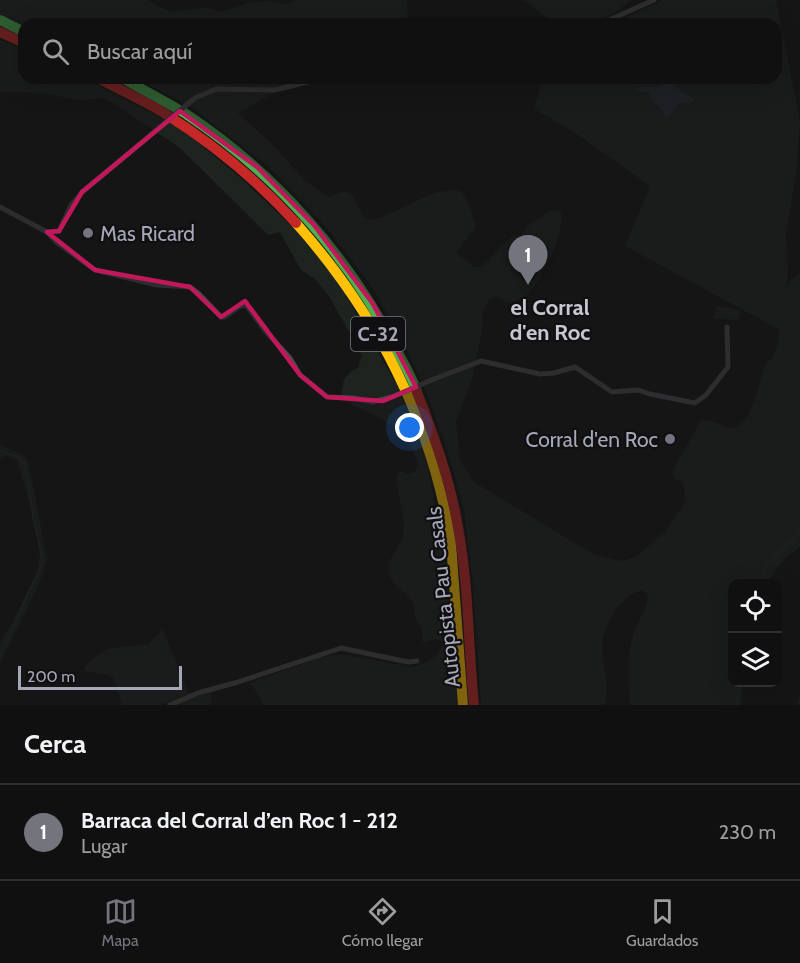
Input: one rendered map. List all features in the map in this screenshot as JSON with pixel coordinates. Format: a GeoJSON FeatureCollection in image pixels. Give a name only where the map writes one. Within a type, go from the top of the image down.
{"type":"FeatureCollection","features":[{"type":"Feature","properties":{"kind":"highway"},"geometry":{"type":"LineString","coordinates":[[0,20],[18,29]]}},
{"type":"Feature","properties":{"kind":"highway"},"geometry":{"type":"LineString","coordinates":[[0,32],[18,40]]}},
{"type":"Feature","properties":{"kind":"highway","name":"Autopista Pau Casals"},"geometry":{"type":"LineString","coordinates":[[110,84],[158,109],[208,142],[245,171],[303,228],[326,255],[365,310],[390,354],[413,406],[441,493],[453,562],[463,705]]}},
{"type":"Feature","properties":{"kind":"highway","name":"Autopista Pau Casals"},"geometry":{"type":"LineString","coordinates":[[134,84],[165,100],[218,137],[264,174],[292,201],[335,250],[367,295],[402,355],[426,411],[451,494],[463,560],[474,705]]}},
{"type":"Feature","properties":{"kind":"street"},"geometry":{"type":"LineString","coordinates":[[614,18],[654,0]]}},
{"type":"Feature","properties":{"kind":"street"},"geometry":{"type":"LineString","coordinates":[[47,232],[59,231],[71,205],[82,192],[195,99],[216,89],[275,90],[299,84]]}},
{"type":"Feature","properties":{"kind":"street"},"geometry":{"type":"LineString","coordinates":[[0,207],[47,232],[56,242],[95,270],[157,285],[190,287],[200,294],[221,317],[246,305],[266,332],[290,358],[300,375],[327,397],[373,402],[393,397],[481,362],[540,374],[554,373],[574,367],[612,392],[638,390],[695,403],[706,395],[728,367],[727,327]]}},
{"type":"Feature","properties":{"kind":"street"},"geometry":{"type":"LineString","coordinates":[[170,705],[198,693],[341,648],[408,662],[417,661]]}},
{"type":"Feature","properties":{"kind":"highlighted area"},"geometry":{"type":"Polygon","coordinates":[[[180,111],[257,167],[314,225],[373,304],[416,387],[383,401],[327,397],[300,375],[245,301],[221,317],[190,287],[95,270],[47,232],[59,231],[82,192],[180,111]]]}},
{"type":"Feature","properties":{"kind":"shaded area"},"geometry":{"type":"Polygon","coordinates":[[[0,0],[147,0],[171,11],[203,8],[220,12],[249,3],[268,1],[286,4],[296,0],[407,0],[408,18],[18,18],[18,24],[0,14],[0,0]]]}},
{"type":"Feature","properties":{"kind":"shaded area"},"geometry":{"type":"Polygon","coordinates":[[[525,0],[632,0],[611,15],[601,18],[549,18],[525,0]]]}},
{"type":"Feature","properties":{"kind":"shaded area"},"geometry":{"type":"Polygon","coordinates":[[[663,0],[776,0],[780,18],[624,18],[663,0]]]}},
{"type":"Feature","properties":{"kind":"shaded area"},"geometry":{"type":"Polygon","coordinates":[[[782,30],[800,121],[796,175],[786,233],[788,272],[786,290],[788,284],[800,272],[800,547],[786,557],[770,579],[728,579],[728,687],[743,687],[742,705],[630,705],[629,658],[632,639],[648,600],[648,595],[643,590],[632,595],[619,606],[604,636],[602,647],[607,691],[605,705],[481,705],[473,586],[464,510],[447,450],[410,356],[373,288],[326,227],[271,169],[193,108],[147,84],[290,84],[238,113],[273,145],[305,181],[329,197],[347,192],[352,194],[363,215],[369,220],[392,213],[437,193],[460,191],[468,202],[476,227],[456,253],[474,267],[482,267],[511,237],[520,235],[529,225],[548,212],[558,210],[561,212],[560,229],[554,251],[539,280],[522,298],[515,301],[507,303],[496,296],[489,299],[482,314],[483,326],[472,379],[456,422],[460,461],[474,482],[593,554],[622,561],[637,556],[665,532],[685,502],[681,481],[674,479],[672,472],[701,420],[734,428],[746,419],[765,364],[776,349],[780,330],[625,246],[650,186],[574,132],[534,109],[541,84],[782,84],[782,30]]]}},
{"type":"Feature","properties":{"kind":"shaded area"},"geometry":{"type":"Polygon","coordinates":[[[0,39],[18,47],[18,84],[95,84],[163,119],[189,135],[242,179],[293,227],[339,283],[398,387],[425,450],[447,574],[458,705],[264,705],[251,683],[320,657],[342,654],[411,667],[427,662],[439,652],[442,642],[436,639],[423,643],[421,628],[414,615],[413,603],[392,580],[388,569],[404,530],[396,476],[401,471],[408,474],[415,472],[418,466],[415,455],[398,431],[382,419],[349,403],[342,397],[345,379],[350,372],[358,368],[362,355],[329,296],[315,279],[301,270],[280,232],[268,235],[180,148],[113,103],[101,98],[80,100],[38,93],[0,92],[0,39]]]}},
{"type":"Feature","properties":{"kind":"shaded area"},"geometry":{"type":"Polygon","coordinates":[[[673,84],[683,93],[695,98],[689,103],[680,102],[667,118],[660,107],[653,102],[649,93],[637,91],[639,87],[673,84]]]}},
{"type":"Feature","properties":{"kind":"shaded area"},"geometry":{"type":"Polygon","coordinates":[[[716,306],[740,310],[739,319],[714,318],[716,306]]]}},
{"type":"Feature","properties":{"kind":"shaded area"},"geometry":{"type":"Polygon","coordinates":[[[0,445],[23,455],[29,463],[47,559],[39,584],[0,664],[0,642],[38,570],[40,552],[17,460],[6,455],[0,458],[0,445]]]}},
{"type":"Feature","properties":{"kind":"shaded area"},"geometry":{"type":"Polygon","coordinates":[[[163,629],[190,698],[211,693],[212,705],[167,705],[167,702],[160,705],[122,705],[114,678],[83,671],[89,662],[107,649],[148,644],[163,629]]]}},
{"type":"Feature","properties":{"kind":"waterway"},"geometry":{"type":"LineString","coordinates":[[0,451],[18,457],[25,464],[43,561],[0,656]]}},
{"type":"Feature","properties":{"kind":"waterway"},"geometry":{"type":"LineString","coordinates":[[761,579],[766,565],[800,532]]}},
{"type":"Feature","properties":{"kind":"waterway"},"geometry":{"type":"LineString","coordinates":[[737,705],[739,687]]}},
{"type":"Feature","properties":{"kind":"waterway"},"geometry":{"type":"LineString","coordinates":[[798,705],[800,699]]}},
{"type":"Feature","properties":{"kind":"traffic: fast"},"geometry":{"type":"LineString","coordinates":[[0,20],[18,29]]}},
{"type":"Feature","properties":{"kind":"traffic: fast"},"geometry":{"type":"LineString","coordinates":[[133,84],[186,114],[219,137],[279,190],[307,219],[333,250],[378,316],[417,392]]}},
{"type":"Feature","properties":{"kind":"traffic: slow"},"geometry":{"type":"LineString","coordinates":[[296,223],[352,294],[376,332],[397,372],[430,455],[451,543],[463,705]]}},
{"type":"Feature","properties":{"kind":"traffic: jam"},"geometry":{"type":"LineString","coordinates":[[0,32],[18,40]]}},
{"type":"Feature","properties":{"kind":"traffic: jam"},"geometry":{"type":"LineString","coordinates":[[110,84],[156,108],[200,137],[234,163],[296,223]]}},
{"type":"Feature","properties":{"kind":"traffic: jam"},"geometry":{"type":"LineString","coordinates":[[417,392],[441,458],[458,527],[462,549],[474,705]]}},
{"type":"Feature","properties":{"kind":"place","name":"Mas Ricard"},"geometry":{"type":"Point","coordinates":[88,233]}},
{"type":"Feature","properties":{"kind":"place","name":"Barraca del Corral d’en Roc 1 - 212"},"geometry":{"type":"Point","coordinates":[528,285]}},
{"type":"Feature","properties":{"kind":"place","name":"Corral d'en Roc"},"geometry":{"type":"Point","coordinates":[670,439]}},
{"type":"Feature","properties":{"kind":"district","name":"el Corral d'en Roc"},"geometry":{"type":"Point","coordinates":[550,320]}}]}
